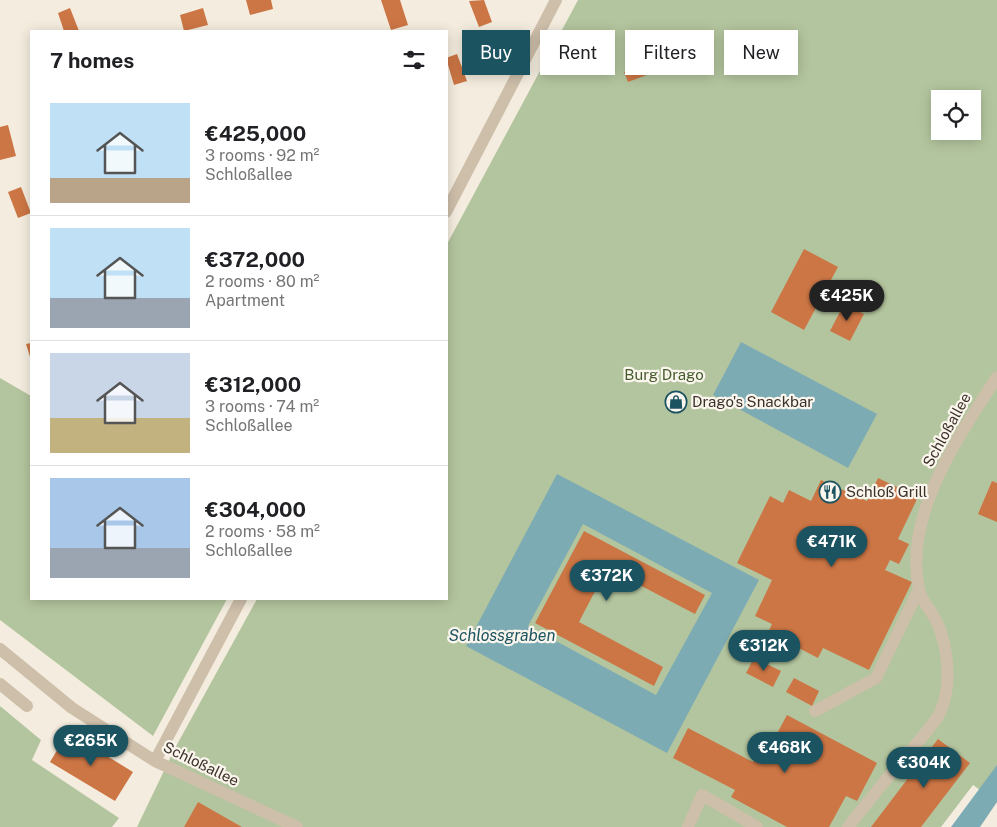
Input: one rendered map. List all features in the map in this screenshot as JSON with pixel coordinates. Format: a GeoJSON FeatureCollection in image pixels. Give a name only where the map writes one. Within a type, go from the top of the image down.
{"type":"FeatureCollection","features":[{"type":"Feature","properties":{"kind":"street"},"geometry":{"type":"LineString","coordinates":[[448,208],[556,0]]}},
{"type":"Feature","properties":{"kind":"street","name":"Schloßallee"},"geometry":{"type":"LineString","coordinates":[[848,827],[938,717],[946,694],[947,670],[940,631],[933,615],[925,605],[919,589],[918,551],[920,527],[928,500],[971,417],[997,377]]}},
{"type":"Feature","properties":{"kind":"street","name":"Schloßallee"},"geometry":{"type":"LineString","coordinates":[[815,711],[876,678],[919,589]]}},
{"type":"Feature","properties":{"kind":"street"},"geometry":{"type":"LineString","coordinates":[[155,761],[240,600]]}},
{"type":"Feature","properties":{"kind":"street","name":"Schloßallee"},"geometry":{"type":"LineString","coordinates":[[0,649],[72,708],[155,761],[297,827]]}},
{"type":"Feature","properties":{"kind":"street"},"geometry":{"type":"LineString","coordinates":[[0,684],[28,706]]}},
{"type":"Feature","properties":{"kind":"street"},"geometry":{"type":"LineString","coordinates":[[688,827],[702,795],[757,827]]}},
{"type":"Feature","properties":{"kind":"green space","name":"Burg Drago"},"geometry":{"type":"Polygon","coordinates":[[[578,0],[997,0],[997,802],[973,785],[941,827],[137,827],[174,750],[256,600],[448,600],[448,242],[540,71],[540,75],[615,75],[615,30],[562,30],[578,0]]]}},
{"type":"Feature","properties":{"kind":"green space"},"geometry":{"type":"Polygon","coordinates":[[[0,378],[30,395],[30,600],[226,600],[153,736],[0,620],[0,378]]]}},
{"type":"Feature","properties":{"kind":"green space"},"geometry":{"type":"Polygon","coordinates":[[[0,706],[41,740],[32,760],[119,818],[112,827],[0,827],[0,706]]]}},
{"type":"Feature","properties":{"kind":"water"},"geometry":{"type":"Polygon","coordinates":[[[741,342],[877,414],[848,468],[713,395],[741,342]]]}},
{"type":"Feature","properties":{"kind":"water","name":"Schlossgraben"},"geometry":{"type":"Polygon","coordinates":[[[557,474],[759,580],[667,753],[466,646],[557,474]],[[583,524],[528,626],[656,695],[712,593],[583,524]]]}},
{"type":"Feature","properties":{"kind":"water"},"geometry":{"type":"Polygon","coordinates":[[[997,765],[997,802],[980,827],[951,827],[997,765]]]}},
{"type":"Feature","properties":{"kind":"building"},"geometry":{"type":"Polygon","coordinates":[[[246,0],[271,0],[273,9],[250,15],[246,0]]]}},
{"type":"Feature","properties":{"kind":"building"},"geometry":{"type":"Polygon","coordinates":[[[381,0],[400,0],[408,25],[391,30],[381,0]]]}},
{"type":"Feature","properties":{"kind":"building"},"geometry":{"type":"Polygon","coordinates":[[[484,0],[492,22],[479,27],[469,1],[484,0]]]}},
{"type":"Feature","properties":{"kind":"building"},"geometry":{"type":"Polygon","coordinates":[[[70,8],[79,30],[64,30],[58,13],[70,8]]]}},
{"type":"Feature","properties":{"kind":"building"},"geometry":{"type":"Polygon","coordinates":[[[203,8],[208,25],[184,30],[180,15],[203,8]]]}},
{"type":"Feature","properties":{"kind":"building"},"geometry":{"type":"Polygon","coordinates":[[[457,54],[462,68],[462,75],[465,75],[467,81],[454,85],[448,65],[448,57],[457,54]]]}},
{"type":"Feature","properties":{"kind":"building"},"geometry":{"type":"Polygon","coordinates":[[[625,75],[647,75],[628,82],[625,75]]]}},
{"type":"Feature","properties":{"kind":"building"},"geometry":{"type":"Polygon","coordinates":[[[8,125],[16,156],[0,160],[0,127],[8,125]]]}},
{"type":"Feature","properties":{"kind":"building"},"geometry":{"type":"Polygon","coordinates":[[[21,187],[30,213],[18,218],[8,192],[21,187]]]}},
{"type":"Feature","properties":{"kind":"building"},"geometry":{"type":"Polygon","coordinates":[[[804,249],[838,267],[804,330],[771,312],[804,249]]]}},
{"type":"Feature","properties":{"kind":"building"},"geometry":{"type":"Polygon","coordinates":[[[844,304],[864,314],[850,341],[830,331],[844,304]]]}},
{"type":"Feature","properties":{"kind":"building"},"geometry":{"type":"Polygon","coordinates":[[[30,343],[30,357],[26,344],[30,343]]]}},
{"type":"Feature","properties":{"kind":"building"},"geometry":{"type":"Polygon","coordinates":[[[878,478],[918,497],[898,539],[909,544],[899,564],[890,560],[885,570],[912,582],[869,670],[823,648],[818,658],[791,644],[795,636],[788,633],[784,642],[771,643],[766,637],[772,624],[755,616],[772,580],[737,563],[770,496],[783,503],[789,490],[811,501],[821,480],[867,501],[878,478]]]}},
{"type":"Feature","properties":{"kind":"building"},"geometry":{"type":"Polygon","coordinates":[[[992,481],[997,483],[997,522],[978,514],[992,481]]]}},
{"type":"Feature","properties":{"kind":"building"},"geometry":{"type":"Polygon","coordinates":[[[584,531],[705,595],[695,614],[607,568],[579,622],[663,667],[654,686],[535,623],[584,531]]]}},
{"type":"Feature","properties":{"kind":"building"},"geometry":{"type":"Polygon","coordinates":[[[754,658],[781,671],[773,687],[746,673],[754,658]]]}},
{"type":"Feature","properties":{"kind":"building"},"geometry":{"type":"Polygon","coordinates":[[[794,678],[819,691],[812,706],[786,692],[794,678]]]}},
{"type":"Feature","properties":{"kind":"building"},"geometry":{"type":"Polygon","coordinates":[[[787,715],[877,763],[857,801],[846,796],[829,827],[787,827],[731,797],[735,790],[673,758],[688,728],[753,762],[759,750],[766,754],[787,715]]]}},
{"type":"Feature","properties":{"kind":"building"},"geometry":{"type":"Polygon","coordinates":[[[68,732],[133,772],[115,801],[50,762],[68,732]]]}},
{"type":"Feature","properties":{"kind":"building"},"geometry":{"type":"Polygon","coordinates":[[[938,739],[970,763],[921,827],[871,827],[938,739]]]}},
{"type":"Feature","properties":{"kind":"building"},"geometry":{"type":"Polygon","coordinates":[[[198,802],[242,827],[184,827],[198,802]]]}},
{"type":"Feature","properties":{"kind":"place","name":"Drago's Snackbar"},"geometry":{"type":"Point","coordinates":[676,402]}},
{"type":"Feature","properties":{"kind":"place","name":"Schloß Grill"},"geometry":{"type":"Point","coordinates":[830,492]}}]}
